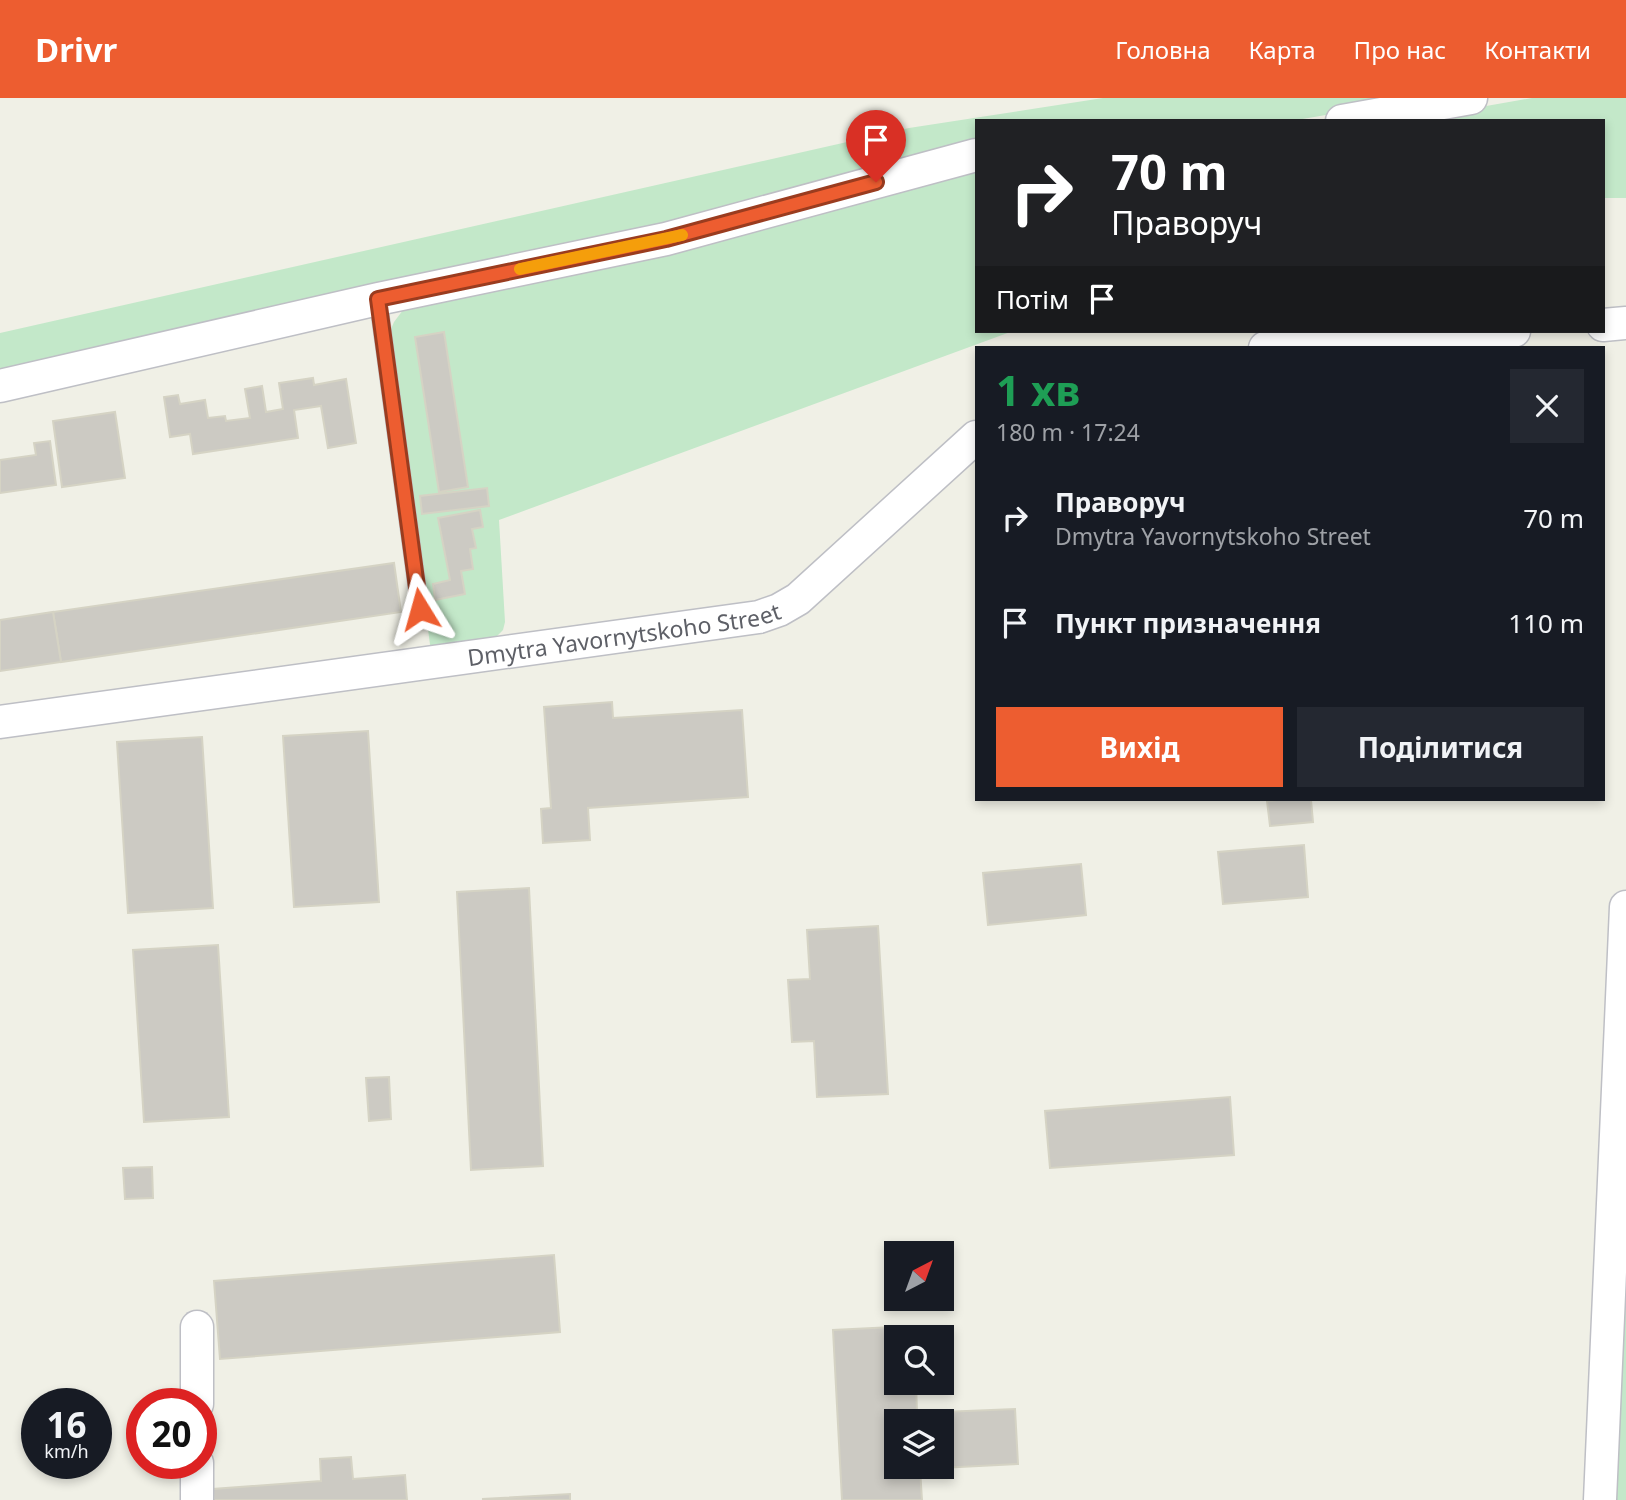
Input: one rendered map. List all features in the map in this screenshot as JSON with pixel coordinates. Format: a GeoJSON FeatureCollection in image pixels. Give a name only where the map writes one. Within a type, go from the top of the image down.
{"type":"FeatureCollection","features":[{"type":"Feature","properties":{"kind":"street"},"geometry":{"type":"LineString","coordinates":[[1353,119],[1471,98]]}},
{"type":"Feature","properties":{"kind":"street"},"geometry":{"type":"LineString","coordinates":[[0,386],[378,299],[666,239],[975,155]]}},
{"type":"Feature","properties":{"kind":"street"},"geometry":{"type":"LineString","coordinates":[[1605,324],[1626,323]]}},
{"type":"Feature","properties":{"kind":"street"},"geometry":{"type":"LineString","coordinates":[[1294,346],[1485,333]]}},
{"type":"Feature","properties":{"kind":"street","name":"Dmytra Yavornytskoho Street"},"geometry":{"type":"LineString","coordinates":[[0,722],[759,617],[798,599],[975,438]]}},
{"type":"Feature","properties":{"kind":"street"},"geometry":{"type":"LineString","coordinates":[[1600,1500],[1626,907]]}},
{"type":"Feature","properties":{"kind":"street"},"geometry":{"type":"LineString","coordinates":[[197,1388],[198,1327]]}},
{"type":"Feature","properties":{"kind":"street"},"geometry":{"type":"LineString","coordinates":[[197,1479],[197,1500]]}},
{"type":"Feature","properties":{"kind":"lane"},"geometry":{"type":"LineString","coordinates":[[378,299],[420,609]]}},
{"type":"Feature","properties":{"kind":"green space"},"geometry":{"type":"Polygon","coordinates":[[[1103,98],[1424,98],[1303,119],[975,119],[975,145],[665,230],[0,376],[0,333],[909,128],[1103,98]]]}},
{"type":"Feature","properties":{"kind":"green space"},"geometry":{"type":"Polygon","coordinates":[[[1532,98],[1626,98],[1626,198],[1605,198],[1605,119],[1412,119],[1532,98]]]}},
{"type":"Feature","properties":{"kind":"green space"},"geometry":{"type":"Polygon","coordinates":[[[975,164],[975,333],[1008,333],[499,520],[505,622],[503,630],[494,639],[431,652],[389,334],[406,306],[975,164]]]}},
{"type":"Feature","properties":{"kind":"green space"},"geometry":{"type":"Polygon","coordinates":[[[1626,1297],[1626,1500],[1599,1500],[1619,1301],[1626,1297]]]}},
{"type":"Feature","properties":{"kind":"building"},"geometry":{"type":"Polygon","coordinates":[[[444,332],[468,487],[439,492],[415,337],[444,332]]]}},
{"type":"Feature","properties":{"kind":"building"},"geometry":{"type":"Polygon","coordinates":[[[313,378],[314,385],[346,379],[356,443],[328,448],[321,406],[294,410],[298,438],[193,454],[190,434],[170,437],[164,397],[178,395],[180,404],[205,400],[208,418],[225,416],[226,421],[250,418],[245,389],[262,386],[266,412],[283,409],[279,383],[313,378]]]}},
{"type":"Feature","properties":{"kind":"building"},"geometry":{"type":"Polygon","coordinates":[[[115,412],[125,478],[62,487],[53,421],[115,412]]]}},
{"type":"Feature","properties":{"kind":"building"},"geometry":{"type":"Polygon","coordinates":[[[50,441],[56,485],[0,493],[0,460],[36,455],[34,443],[50,441]]]}},
{"type":"Feature","properties":{"kind":"building"},"geometry":{"type":"Polygon","coordinates":[[[487,488],[489,506],[422,514],[420,496],[487,488]]]}},
{"type":"Feature","properties":{"kind":"building"},"geometry":{"type":"Polygon","coordinates":[[[480,510],[483,527],[472,529],[476,548],[470,549],[473,569],[461,571],[465,594],[435,600],[433,584],[450,580],[438,518],[480,510]]]}},
{"type":"Feature","properties":{"kind":"building"},"geometry":{"type":"Polygon","coordinates":[[[394,563],[401,612],[61,662],[53,612],[394,563]]]}},
{"type":"Feature","properties":{"kind":"building"},"geometry":{"type":"Polygon","coordinates":[[[53,612],[61,662],[0,671],[0,620],[53,612]]]}},
{"type":"Feature","properties":{"kind":"building"},"geometry":{"type":"Polygon","coordinates":[[[612,702],[613,718],[742,710],[748,797],[588,808],[590,840],[543,843],[541,809],[551,808],[544,707],[612,702]]]}},
{"type":"Feature","properties":{"kind":"building"},"geometry":{"type":"Polygon","coordinates":[[[368,731],[379,902],[294,907],[283,736],[368,731]]]}},
{"type":"Feature","properties":{"kind":"building"},"geometry":{"type":"Polygon","coordinates":[[[202,737],[213,908],[128,913],[117,742],[202,737]]]}},
{"type":"Feature","properties":{"kind":"building"},"geometry":{"type":"Polygon","coordinates":[[[1267,801],[1311,801],[1313,822],[1270,826],[1267,801]]]}},
{"type":"Feature","properties":{"kind":"building"},"geometry":{"type":"Polygon","coordinates":[[[1304,845],[1308,897],[1223,904],[1218,852],[1304,845]]]}},
{"type":"Feature","properties":{"kind":"building"},"geometry":{"type":"Polygon","coordinates":[[[1081,864],[1086,915],[988,925],[983,873],[1081,864]]]}},
{"type":"Feature","properties":{"kind":"building"},"geometry":{"type":"Polygon","coordinates":[[[529,888],[543,1166],[471,1170],[457,892],[529,888]]]}},
{"type":"Feature","properties":{"kind":"building"},"geometry":{"type":"Polygon","coordinates":[[[878,926],[888,1094],[817,1097],[814,1041],[792,1042],[788,980],[810,979],[807,930],[878,926]]]}},
{"type":"Feature","properties":{"kind":"building"},"geometry":{"type":"Polygon","coordinates":[[[218,945],[229,1117],[144,1122],[133,950],[218,945]]]}},
{"type":"Feature","properties":{"kind":"building"},"geometry":{"type":"Polygon","coordinates":[[[389,1077],[391,1119],[369,1121],[366,1078],[389,1077]]]}},
{"type":"Feature","properties":{"kind":"building"},"geometry":{"type":"Polygon","coordinates":[[[1230,1097],[1234,1155],[1050,1168],[1045,1111],[1230,1097]]]}},
{"type":"Feature","properties":{"kind":"building"},"geometry":{"type":"Polygon","coordinates":[[[152,1167],[153,1198],[125,1199],[123,1168],[152,1167]]]}},
{"type":"Feature","properties":{"kind":"building"},"geometry":{"type":"Polygon","coordinates":[[[554,1255],[560,1332],[220,1359],[214,1281],[554,1255]]]}},
{"type":"Feature","properties":{"kind":"building"},"geometry":{"type":"Polygon","coordinates":[[[884,1327],[884,1395],[916,1395],[917,1409],[884,1409],[884,1479],[921,1479],[922,1500],[842,1500],[833,1330],[884,1327]]]}},
{"type":"Feature","properties":{"kind":"building"},"geometry":{"type":"Polygon","coordinates":[[[1015,1409],[1018,1464],[954,1467],[954,1411],[1015,1409]]]}},
{"type":"Feature","properties":{"kind":"building"},"geometry":{"type":"Polygon","coordinates":[[[351,1457],[353,1479],[405,1475],[407,1500],[214,1500],[213,1489],[321,1481],[320,1459],[351,1457]]]}},
{"type":"Feature","properties":{"kind":"building"},"geometry":{"type":"Polygon","coordinates":[[[570,1494],[570,1500],[482,1499],[570,1494]]]}},
{"type":"Feature","properties":{"kind":"slow traffic"},"geometry":{"type":"LineString","coordinates":[[520,269],[682,235]]}},
{"type":"Feature","properties":{"kind":"route"},"geometry":{"type":"LineString","coordinates":[[420,609],[378,299],[666,239],[876,182]]}}]}
